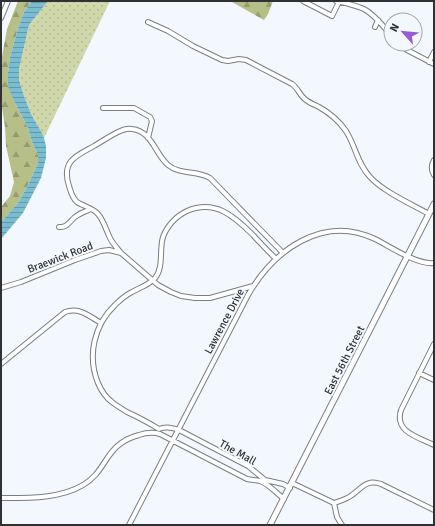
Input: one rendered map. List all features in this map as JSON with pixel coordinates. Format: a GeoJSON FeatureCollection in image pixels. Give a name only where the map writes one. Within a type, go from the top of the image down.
{"type":"FeatureCollection","features":[{"type":"Feature","properties":{"kind":"main road","name":"East 56th Street"},"geometry":{"type":"LineString","coordinates":[[270,525],[434,204]]}},
{"type":"Feature","properties":{"kind":"street"},"geometry":{"type":"LineString","coordinates":[[1,18],[8,1]]}},
{"type":"Feature","properties":{"kind":"street"},"geometry":{"type":"LineString","coordinates":[[303,1],[332,16],[338,1],[362,8],[371,14],[383,26]]}},
{"type":"Feature","properties":{"kind":"street"},"geometry":{"type":"LineString","coordinates":[[375,26],[378,20]]}},
{"type":"Feature","properties":{"kind":"street"},"geometry":{"type":"LineString","coordinates":[[148,22],[222,60],[246,60],[297,87],[304,99],[330,114],[342,126],[350,137],[362,166],[373,180],[387,190],[429,214]]}},
{"type":"Feature","properties":{"kind":"street"},"geometry":{"type":"LineString","coordinates":[[411,52],[434,64]]}},
{"type":"Feature","properties":{"kind":"street"},"geometry":{"type":"LineString","coordinates":[[429,62],[434,52]]}},
{"type":"Feature","properties":{"kind":"street"},"geometry":{"type":"LineString","coordinates":[[103,108],[134,108],[150,117],[152,122],[148,138]]}},
{"type":"Feature","properties":{"kind":"street"},"geometry":{"type":"LineString","coordinates":[[253,286],[217,297],[195,298],[173,293],[160,286],[121,253],[113,242],[99,215],[77,202],[72,197],[66,176],[67,169],[71,161],[81,153],[123,130],[136,130],[148,138],[162,158],[170,166],[179,171],[202,174],[210,178],[283,253]]}},
{"type":"Feature","properties":{"kind":"street"},"geometry":{"type":"LineString","coordinates":[[434,160],[432,167],[432,173],[434,176]]}},
{"type":"Feature","properties":{"kind":"street"},"geometry":{"type":"LineString","coordinates":[[152,280],[157,276],[160,268],[162,242],[168,228],[178,217],[196,208],[213,208],[232,215],[276,259]]}},
{"type":"Feature","properties":{"kind":"street"},"geometry":{"type":"LineString","coordinates":[[59,227],[65,227],[77,216],[91,210]]}},
{"type":"Feature","properties":{"kind":"street","name":"Lawrence Drive"},"geometry":{"type":"LineString","coordinates":[[129,525],[253,286],[276,259],[298,242],[310,236],[326,232],[341,231],[368,236],[424,263],[434,263]]}},
{"type":"Feature","properties":{"kind":"street","name":"Braewick Road"},"geometry":{"type":"LineString","coordinates":[[1,288],[21,282],[101,251],[109,250],[121,253]]}},
{"type":"Feature","properties":{"kind":"street","name":"The Mall"},"geometry":{"type":"LineString","coordinates":[[152,280],[130,292],[120,300],[109,311],[101,323],[94,341],[93,359],[96,377],[106,396],[114,404],[173,441],[247,479],[291,485],[334,503]]}},
{"type":"Feature","properties":{"kind":"street"},"geometry":{"type":"LineString","coordinates":[[1,364],[65,312],[71,310],[85,312],[101,323]]}},
{"type":"Feature","properties":{"kind":"street"},"geometry":{"type":"LineString","coordinates":[[434,344],[399,416],[400,422],[406,431],[434,445]]}},
{"type":"Feature","properties":{"kind":"street"},"geometry":{"type":"LineString","coordinates":[[419,373],[434,380]]}},
{"type":"Feature","properties":{"kind":"street"},"geometry":{"type":"LineString","coordinates":[[1,498],[52,496],[72,491],[83,486],[92,478],[118,444],[137,435],[168,428],[178,430]]}},
{"type":"Feature","properties":{"kind":"street","name":"The Mall"},"geometry":{"type":"LineString","coordinates":[[178,430],[248,466],[269,487],[284,499]]}},
{"type":"Feature","properties":{"kind":"street"},"geometry":{"type":"LineString","coordinates":[[269,487],[272,482]]}},
{"type":"Feature","properties":{"kind":"street"},"geometry":{"type":"LineString","coordinates":[[342,525],[337,517],[334,503],[350,497],[366,484],[375,482],[434,510]]}},
{"type":"Feature","properties":{"kind":"green space"},"geometry":{"type":"Polygon","coordinates":[[[18,1],[32,1],[24,12],[19,25],[10,57],[8,73],[14,101],[28,128],[38,155],[38,163],[18,203],[1,222],[1,207],[10,196],[14,182],[6,146],[1,101],[1,62],[7,29],[18,1]]]}},
{"type":"Feature","properties":{"kind":"green space"},"geometry":{"type":"Polygon","coordinates":[[[48,1],[110,1],[44,138],[31,114],[24,96],[19,80],[19,69],[29,25],[48,1]]]}},
{"type":"Feature","properties":{"kind":"green space"},"geometry":{"type":"Polygon","coordinates":[[[230,1],[273,1],[264,20],[230,1]]]}},
{"type":"Feature","properties":{"kind":"water"},"geometry":{"type":"Polygon","coordinates":[[[32,1],[48,1],[29,25],[19,69],[19,80],[31,114],[44,138],[46,158],[41,178],[23,213],[1,239],[1,222],[18,203],[38,163],[38,155],[28,128],[8,86],[10,57],[19,25],[24,12],[32,1]]]}}]}
